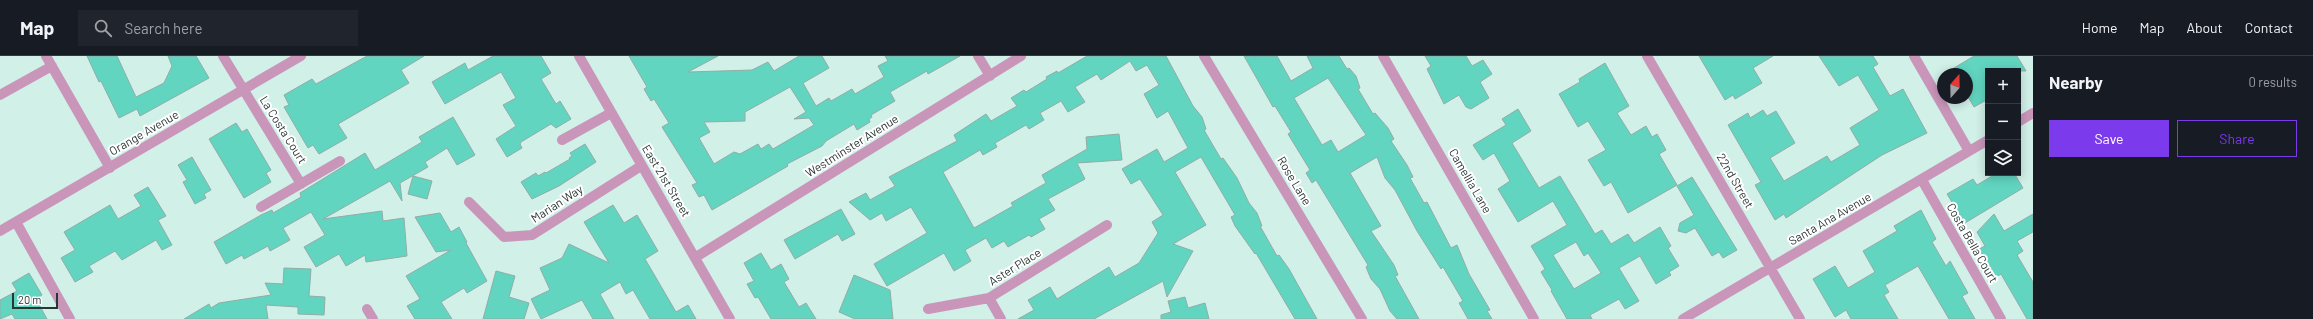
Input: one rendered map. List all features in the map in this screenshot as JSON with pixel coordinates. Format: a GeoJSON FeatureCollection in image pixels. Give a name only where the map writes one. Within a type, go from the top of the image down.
{"type":"FeatureCollection","features":[{"type":"Feature","properties":{"kind":"street"},"geometry":{"type":"LineString","coordinates":[[46,56],[110,168]]}},
{"type":"Feature","properties":{"kind":"street","name":"La Costa Court"},"geometry":{"type":"LineString","coordinates":[[223,56],[301,184]]}},
{"type":"Feature","properties":{"kind":"street","name":"Orange Avenue"},"geometry":{"type":"LineString","coordinates":[[0,232],[301,56]]}},
{"type":"Feature","properties":{"kind":"street","name":"East 21st Street"},"geometry":{"type":"LineString","coordinates":[[579,56],[641,166],[696,257],[730,319]]}},
{"type":"Feature","properties":{"kind":"street"},"geometry":{"type":"LineString","coordinates":[[978,56],[990,76]]}},
{"type":"Feature","properties":{"kind":"street","name":"Westminster Avenue"},"geometry":{"type":"LineString","coordinates":[[696,257],[1021,56]]}},
{"type":"Feature","properties":{"kind":"street","name":"Rose Lane"},"geometry":{"type":"LineString","coordinates":[[1204,56],[1362,319]]}},
{"type":"Feature","properties":{"kind":"street","name":"Camellia Lane"},"geometry":{"type":"LineString","coordinates":[[1383,56],[1534,319]]}},
{"type":"Feature","properties":{"kind":"street","name":"22nd Street"},"geometry":{"type":"LineString","coordinates":[[1647,56],[1800,319]]}},
{"type":"Feature","properties":{"kind":"street"},"geometry":{"type":"LineString","coordinates":[[1914,56],[1969,151]]}},
{"type":"Feature","properties":{"kind":"street"},"geometry":{"type":"LineString","coordinates":[[0,95],[52,66]]}},
{"type":"Feature","properties":{"kind":"street"},"geometry":{"type":"LineString","coordinates":[[562,140],[611,113]]}},
{"type":"Feature","properties":{"kind":"street"},"geometry":{"type":"LineString","coordinates":[[2021,120],[2033,113]]}},
{"type":"Feature","properties":{"kind":"street","name":"Santa Ana Avenue"},"geometry":{"type":"LineString","coordinates":[[1684,319],[1985,142]]}},
{"type":"Feature","properties":{"kind":"street","name":"La Costa Court"},"geometry":{"type":"LineString","coordinates":[[261,207],[340,161]]}},
{"type":"Feature","properties":{"kind":"street","name":"Marian Way"},"geometry":{"type":"LineString","coordinates":[[469,202],[504,237],[532,236],[641,166]]}},
{"type":"Feature","properties":{"kind":"street","name":"Costa Bella Court"},"geometry":{"type":"LineString","coordinates":[[1922,180],[2001,319]]}},
{"type":"Feature","properties":{"kind":"street"},"geometry":{"type":"LineString","coordinates":[[16,222],[70,319]]}},
{"type":"Feature","properties":{"kind":"street","name":"Aster Place"},"geometry":{"type":"LineString","coordinates":[[928,309],[989,298],[1107,225]]}},
{"type":"Feature","properties":{"kind":"street"},"geometry":{"type":"LineString","coordinates":[[989,298],[1001,319]]}},
{"type":"Feature","properties":{"kind":"street"},"geometry":{"type":"LineString","coordinates":[[368,309],[373,319]]}},
{"type":"Feature","properties":{"kind":"building"},"geometry":{"type":"Polygon","coordinates":[[[87,56],[117,56],[136,97],[164,83],[172,66],[168,56],[196,56],[209,78],[140,116],[137,109],[119,118],[101,81],[99,82],[87,56]]]}},
{"type":"Feature","properties":{"kind":"building"},"geometry":{"type":"Polygon","coordinates":[[[367,56],[424,56],[401,70],[409,83],[338,124],[347,138],[319,154],[313,145],[308,148],[284,107],[289,105],[284,95],[312,79],[316,84],[367,56]]]}},
{"type":"Feature","properties":{"kind":"building"},"geometry":{"type":"Polygon","coordinates":[[[493,56],[541,56],[551,73],[541,79],[556,104],[560,101],[571,119],[556,128],[551,124],[521,142],[520,144],[522,148],[507,157],[496,139],[516,126],[503,105],[516,98],[501,72],[445,104],[432,82],[465,63],[468,70],[493,56]]]}},
{"type":"Feature","properties":{"kind":"building"},"geometry":{"type":"Polygon","coordinates":[[[629,56],[718,56],[688,72],[752,70],[768,62],[774,71],[799,56],[822,56],[829,68],[803,83],[816,106],[829,98],[831,101],[852,89],[855,94],[884,77],[878,66],[888,61],[885,56],[960,56],[928,74],[927,71],[890,92],[895,101],[871,115],[872,117],[869,119],[870,122],[857,130],[854,124],[826,141],[822,146],[787,164],[788,166],[712,210],[704,195],[699,197],[692,185],[697,183],[662,127],[669,123],[654,99],[651,101],[644,89],[647,87],[629,56]],[[790,87],[745,112],[745,121],[704,122],[710,132],[699,138],[714,164],[734,152],[740,154],[758,144],[761,149],[769,144],[773,149],[814,125],[809,118],[794,119],[806,112],[790,87]]]}},
{"type":"Feature","properties":{"kind":"building"},"geometry":{"type":"Polygon","coordinates":[[[1087,56],[1166,56],[1193,106],[1202,117],[1206,129],[1204,130],[1221,159],[1223,158],[1237,178],[1249,203],[1257,213],[1262,226],[1260,226],[1277,256],[1279,255],[1289,269],[1317,319],[1295,319],[1256,253],[1255,254],[1235,226],[1231,217],[1235,215],[1201,157],[1175,172],[1206,225],[1173,244],[1193,251],[1167,297],[1163,281],[1094,319],[1018,319],[1034,310],[1028,300],[1050,287],[1057,299],[1109,267],[1115,277],[1139,263],[1158,233],[1152,222],[1163,215],[1140,179],[1131,184],[1122,169],[1157,149],[1164,162],[1188,148],[1168,111],[1157,118],[1144,94],[1159,85],[1147,65],[1136,71],[1130,61],[1101,80],[1097,74],[1075,87],[1085,102],[1068,112],[1061,101],[1040,113],[1044,120],[1029,129],[1026,125],[995,143],[997,147],[983,155],[980,150],[943,172],[974,228],[1013,206],[1011,203],[1046,183],[1042,175],[1087,149],[1086,137],[1119,134],[1122,160],[1077,163],[1085,179],[1048,199],[1055,210],[1039,219],[1045,229],[1031,237],[1029,235],[1008,247],[1004,241],[992,248],[986,238],[965,250],[971,261],[954,271],[944,253],[887,286],[874,264],[927,233],[911,207],[886,221],[882,213],[870,220],[849,202],[866,193],[870,200],[895,186],[889,177],[957,141],[954,135],[986,114],[991,121],[1017,106],[1011,98],[1024,90],[1026,92],[1047,79],[1046,77],[1057,71],[1058,73],[1087,56]]]}},
{"type":"Feature","properties":{"kind":"building"},"geometry":{"type":"Polygon","coordinates":[[[1244,56],[1277,56],[1291,81],[1313,68],[1307,56],[1339,56],[1347,69],[1349,68],[1356,76],[1360,88],[1358,89],[1373,114],[1375,113],[1388,128],[1394,139],[1391,141],[1413,177],[1410,178],[1424,203],[1427,202],[1451,248],[1457,245],[1469,274],[1490,310],[1487,311],[1492,319],[1468,319],[1459,303],[1463,301],[1443,267],[1441,269],[1417,231],[1395,190],[1385,178],[1377,157],[1350,173],[1381,226],[1371,231],[1394,265],[1398,275],[1395,276],[1419,319],[1397,319],[1390,311],[1380,289],[1371,279],[1366,267],[1368,265],[1316,180],[1312,183],[1306,173],[1310,170],[1288,134],[1291,132],[1275,106],[1273,107],[1244,56]],[[1328,78],[1294,98],[1322,145],[1331,140],[1338,152],[1366,135],[1328,78]]]}},
{"type":"Feature","properties":{"kind":"building"},"geometry":{"type":"Polygon","coordinates":[[[1425,56],[1466,56],[1472,66],[1483,60],[1492,74],[1480,82],[1489,98],[1471,109],[1466,107],[1459,95],[1444,104],[1427,69],[1431,66],[1425,56]]]}},
{"type":"Feature","properties":{"kind":"building"},"geometry":{"type":"Polygon","coordinates":[[[1699,56],[1773,56],[1753,68],[1762,83],[1735,99],[1733,95],[1725,100],[1699,56]]]}},
{"type":"Feature","properties":{"kind":"building"},"geometry":{"type":"Polygon","coordinates":[[[1819,56],[1873,56],[1878,64],[1873,67],[1890,96],[1903,89],[1927,133],[1882,155],[1786,218],[1784,214],[1775,220],[1755,185],[1761,182],[1728,125],[1748,113],[1750,118],[1763,110],[1767,116],[1776,111],[1795,143],[1770,158],[1784,181],[1827,156],[1831,162],[1860,145],[1850,128],[1879,110],[1858,75],[1839,86],[1819,56]]]}},
{"type":"Feature","properties":{"kind":"building"},"geometry":{"type":"Polygon","coordinates":[[[1974,56],[2017,56],[2026,71],[2021,71],[2021,68],[1985,68],[1985,101],[1974,107],[1972,104],[1973,68],[1954,68],[1974,56]]]}},
{"type":"Feature","properties":{"kind":"building"},"geometry":{"type":"Polygon","coordinates":[[[1605,63],[1629,106],[1617,113],[1631,135],[1646,126],[1652,137],[1657,134],[1666,150],[1659,154],[1677,185],[1628,213],[1611,182],[1604,186],[1588,160],[1606,150],[1588,121],[1578,127],[1559,94],[1580,82],[1579,79],[1605,63]]]}},
{"type":"Feature","properties":{"kind":"building"},"geometry":{"type":"Polygon","coordinates":[[[1518,109],[1531,131],[1512,143],[1539,188],[1560,176],[1595,234],[1602,230],[1611,244],[1628,234],[1634,243],[1660,227],[1671,246],[1668,248],[1679,266],[1669,272],[1671,275],[1656,284],[1640,256],[1619,268],[1639,301],[1625,309],[1619,299],[1590,315],[1592,319],[1567,319],[1541,272],[1545,269],[1531,246],[1567,225],[1553,201],[1518,222],[1498,189],[1510,181],[1494,153],[1483,160],[1473,145],[1506,125],[1502,119],[1518,109]],[[1576,242],[1553,255],[1574,289],[1601,273],[1588,253],[1584,256],[1576,242]]]}},
{"type":"Feature","properties":{"kind":"building"},"geometry":{"type":"Polygon","coordinates":[[[453,117],[475,155],[457,165],[447,148],[425,162],[428,167],[400,183],[402,201],[390,181],[323,219],[382,211],[383,221],[404,218],[407,256],[366,262],[365,255],[346,266],[339,254],[316,267],[304,247],[325,235],[311,212],[283,228],[290,240],[270,251],[268,246],[244,259],[242,255],[226,264],[214,242],[261,215],[272,210],[273,213],[301,197],[300,193],[365,153],[375,170],[422,142],[419,137],[453,117]]]}},
{"type":"Feature","properties":{"kind":"building"},"geometry":{"type":"Polygon","coordinates":[[[236,123],[242,132],[247,129],[271,170],[266,173],[271,182],[244,198],[209,139],[236,123]]]}},
{"type":"Feature","properties":{"kind":"building"},"geometry":{"type":"Polygon","coordinates":[[[585,144],[596,162],[559,186],[532,199],[521,182],[536,173],[538,176],[545,172],[546,173],[570,159],[569,158],[572,156],[570,153],[585,144]]]}},
{"type":"Feature","properties":{"kind":"building"},"geometry":{"type":"Polygon","coordinates":[[[192,157],[211,190],[204,194],[206,198],[195,204],[183,182],[187,180],[178,165],[192,157]]]}},
{"type":"Feature","properties":{"kind":"building"},"geometry":{"type":"Polygon","coordinates":[[[413,176],[432,181],[427,199],[408,194],[413,176]]]}},
{"type":"Feature","properties":{"kind":"building"},"geometry":{"type":"Polygon","coordinates":[[[1992,176],[2016,176],[2023,188],[1965,223],[1947,194],[1973,179],[1977,185],[1992,176]]]}},
{"type":"Feature","properties":{"kind":"building"},"geometry":{"type":"Polygon","coordinates":[[[1692,177],[1737,250],[1723,258],[1719,252],[1712,256],[1695,228],[1686,233],[1678,231],[1680,223],[1694,215],[1677,186],[1692,177]]]}},
{"type":"Feature","properties":{"kind":"building"},"geometry":{"type":"Polygon","coordinates":[[[148,187],[166,216],[158,220],[172,245],[162,250],[156,240],[122,260],[115,251],[89,266],[93,272],[75,282],[61,258],[75,250],[64,232],[110,205],[118,219],[141,206],[134,195],[148,187]]]}},
{"type":"Feature","properties":{"kind":"building"},"geometry":{"type":"Polygon","coordinates":[[[613,205],[624,223],[637,215],[658,251],[645,259],[676,312],[688,305],[696,319],[650,319],[633,290],[626,294],[620,282],[600,294],[614,319],[593,319],[582,300],[541,319],[531,299],[550,290],[540,268],[562,258],[569,244],[609,263],[584,222],[613,205]]]}},
{"type":"Feature","properties":{"kind":"building"},"geometry":{"type":"Polygon","coordinates":[[[841,209],[855,234],[842,241],[838,234],[795,259],[784,240],[841,209]]]}},
{"type":"Feature","properties":{"kind":"building"},"geometry":{"type":"Polygon","coordinates":[[[1921,210],[1936,239],[1932,242],[1946,266],[1950,261],[1968,293],[1962,296],[1975,319],[1949,319],[1918,266],[1885,285],[1889,292],[1884,295],[1898,319],[1851,319],[1846,310],[1835,317],[1813,279],[1835,266],[1848,288],[1875,272],[1863,251],[1897,231],[1894,226],[1921,210]]]}},
{"type":"Feature","properties":{"kind":"building"},"geometry":{"type":"Polygon","coordinates":[[[440,213],[451,232],[459,227],[487,281],[467,293],[464,288],[441,302],[452,319],[415,319],[407,306],[420,299],[406,276],[451,250],[436,252],[415,217],[440,213]]]}},
{"type":"Feature","properties":{"kind":"building"},"geometry":{"type":"Polygon","coordinates":[[[1994,214],[2004,231],[2033,214],[2033,232],[2017,241],[2023,251],[2017,255],[2033,282],[2033,319],[2027,319],[2001,274],[1996,277],[1979,249],[1985,246],[1977,232],[1994,214]]]}},
{"type":"Feature","properties":{"kind":"building"},"geometry":{"type":"Polygon","coordinates":[[[761,253],[771,270],[781,264],[789,279],[784,282],[799,307],[806,303],[816,319],[771,319],[758,297],[755,298],[747,284],[754,281],[744,263],[761,253]]]}},
{"type":"Feature","properties":{"kind":"building"},"geometry":{"type":"Polygon","coordinates":[[[284,268],[311,269],[309,296],[325,297],[324,315],[298,314],[298,307],[266,305],[268,319],[184,319],[209,304],[211,308],[219,303],[271,295],[265,283],[283,284],[284,268]]]}},
{"type":"Feature","properties":{"kind":"building"},"geometry":{"type":"Polygon","coordinates":[[[496,271],[515,276],[509,297],[529,303],[524,319],[483,319],[496,271]]]}},
{"type":"Feature","properties":{"kind":"building"},"geometry":{"type":"Polygon","coordinates":[[[29,273],[42,295],[36,299],[47,319],[15,319],[12,314],[0,319],[0,300],[17,291],[12,283],[29,273]]]}},
{"type":"Feature","properties":{"kind":"building"},"geometry":{"type":"Polygon","coordinates":[[[854,275],[890,290],[893,319],[855,319],[839,312],[854,275]]]}},
{"type":"Feature","properties":{"kind":"building"},"geometry":{"type":"Polygon","coordinates":[[[1185,297],[1188,308],[1205,303],[1209,319],[1161,319],[1161,315],[1171,312],[1168,301],[1185,297]]]}}]}
